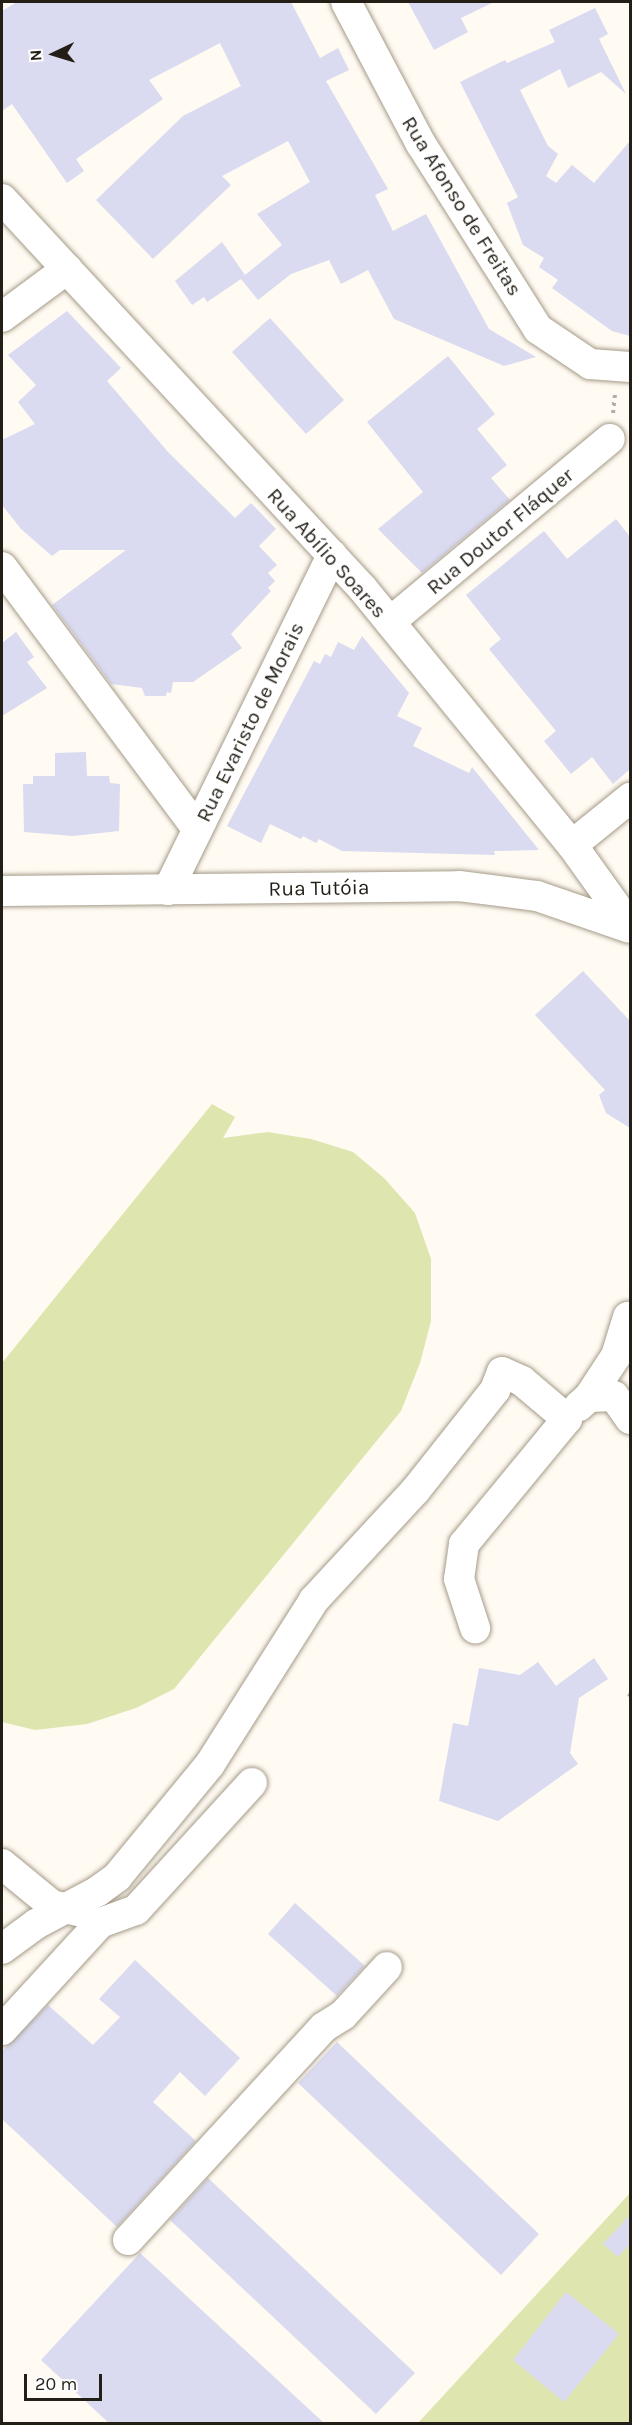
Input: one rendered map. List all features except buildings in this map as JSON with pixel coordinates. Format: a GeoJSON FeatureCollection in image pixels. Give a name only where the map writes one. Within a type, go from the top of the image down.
{"type":"FeatureCollection","features":[{"type":"Feature","properties":{"kind":"street","name":"Rua Afonso de Freitas"},"geometry":{"type":"LineString","coordinates":[[345,2],[421,144],[538,329],[590,364],[624,368]]}},
{"type":"Feature","properties":{"kind":"street","name":"Rua Abílio Soares"},"geometry":{"type":"LineString","coordinates":[[2,199],[332,555],[390,622],[572,845],[630,927]]}},
{"type":"Feature","properties":{"kind":"street"},"geometry":{"type":"LineString","coordinates":[[2,317],[67,268]]}},
{"type":"Feature","properties":{"kind":"street","name":"Rua Doutor Fláquer"},"geometry":{"type":"LineString","coordinates":[[390,622],[610,439]]}},
{"type":"Feature","properties":{"kind":"street","name":"Rua Evaristo de Morais"},"geometry":{"type":"LineString","coordinates":[[168,890],[332,555]]}},
{"type":"Feature","properties":{"kind":"street"},"geometry":{"type":"LineString","coordinates":[[2,567],[197,829]]}},
{"type":"Feature","properties":{"kind":"street"},"geometry":{"type":"LineString","coordinates":[[572,845],[630,798]]}},
{"type":"Feature","properties":{"kind":"street","name":"Rua Tutóia"},"geometry":{"type":"LineString","coordinates":[[2,891],[459,886],[537,896],[630,927]]}},
{"type":"Feature","properties":{"kind":"street"},"geometry":{"type":"LineString","coordinates":[[474,1628],[459,1579],[464,1544],[567,1419],[616,1400],[612,1373],[624,1341]]}},
{"type":"Feature","properties":{"kind":"street"},"geometry":{"type":"LineString","coordinates":[[2,1949],[36,1924],[65,1911],[117,1876],[195,1783],[314,1600],[415,1491],[495,1390],[502,1372],[522,1381],[567,1419]]}},
{"type":"Feature","properties":{"kind":"street"},"geometry":{"type":"LineString","coordinates":[[2,2030],[100,1923],[136,1910],[252,1784]]}},
{"type":"Feature","properties":{"kind":"street"},"geometry":{"type":"LineString","coordinates":[[2,1864],[39,1897],[65,1911],[117,1917]]}},
{"type":"Feature","properties":{"kind":"street"},"geometry":{"type":"LineString","coordinates":[[128,2240],[324,2027],[343,2016],[387,1967]]}},
{"type":"Feature","properties":{"kind":"path"},"geometry":{"type":"LineString","coordinates":[[610,439],[624,368]]}},
{"type":"Feature","properties":{"kind":"green space"},"geometry":{"type":"Polygon","coordinates":[[[212,1104],[235,1117],[223,1138],[268,1132],[311,1139],[353,1152],[384,1178],[415,1213],[431,1259],[431,1321],[420,1363],[401,1411],[174,1689],[136,1708],[87,1724],[35,1730],[2,1722],[2,1363],[212,1104]]]}},
{"type":"Feature","properties":{"kind":"green space"},"geometry":{"type":"Polygon","coordinates":[[[630,2193],[630,2423],[418,2423],[630,2193]]]}}]}
